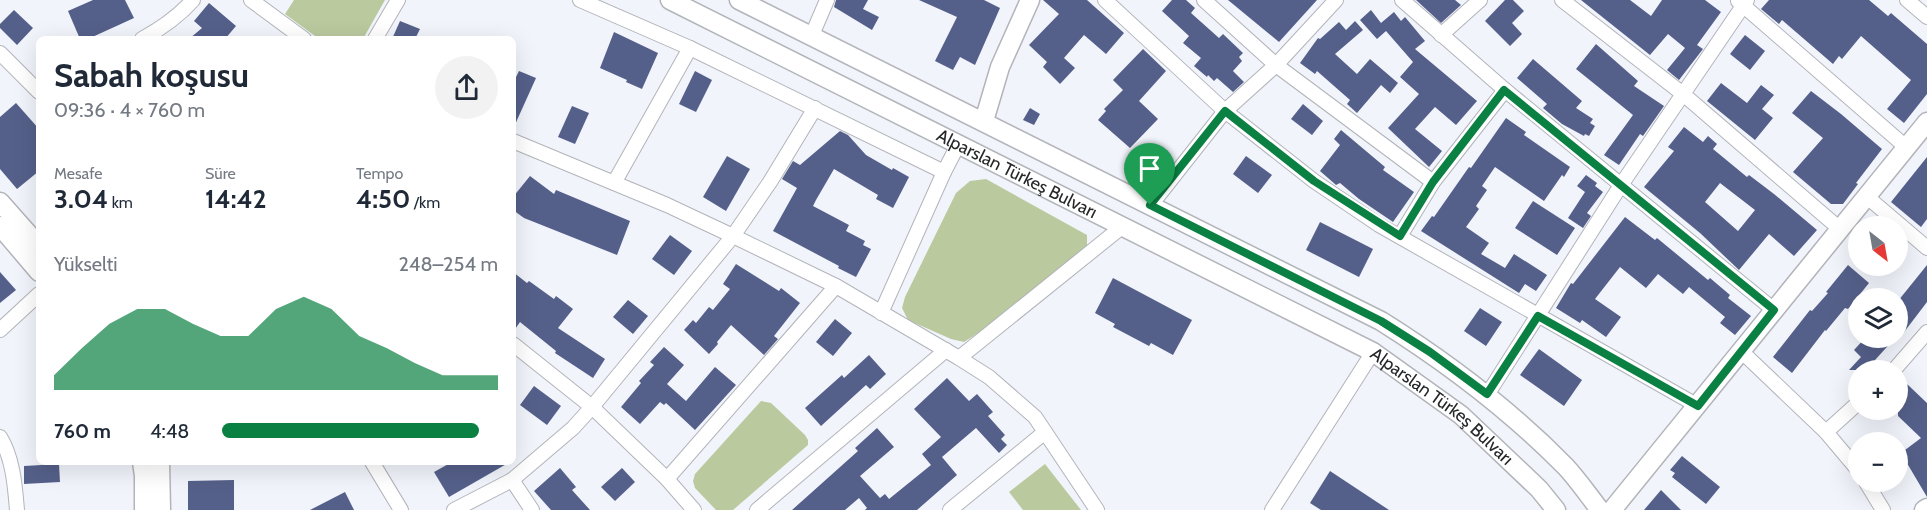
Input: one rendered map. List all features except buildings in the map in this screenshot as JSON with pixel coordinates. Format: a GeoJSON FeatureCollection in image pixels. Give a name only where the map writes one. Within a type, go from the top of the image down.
{"type":"FeatureCollection","features":[{"type":"Feature","properties":{"kind":"main road","name":"Alparslan Türkeş Bulvarı"},"geometry":{"type":"LineString","coordinates":[[670,0],[1373,352],[1461,415],[1539,489],[1556,510]]}},
{"type":"Feature","properties":{"kind":"main road","name":"Alparslan Türkeş Bulvarı"},"geometry":{"type":"LineString","coordinates":[[739,0],[1381,321],[1430,352],[1487,394],[1567,468],[1600,510]]}},
{"type":"Feature","properties":{"kind":"main road"},"geometry":{"type":"LineString","coordinates":[[984,121],[1000,67],[1030,0]]}},
{"type":"Feature","properties":{"kind":"main road"},"geometry":{"type":"LineString","coordinates":[[1612,510],[1927,122]]}},
{"type":"Feature","properties":{"kind":"main road"},"geometry":{"type":"LineString","coordinates":[[0,202],[36,243]]}},
{"type":"Feature","properties":{"kind":"main road"},"geometry":{"type":"LineString","coordinates":[[0,226],[36,268]]}},
{"type":"Feature","properties":{"kind":"main road"},"geometry":{"type":"LineString","coordinates":[[142,465],[144,510]]}},
{"type":"Feature","properties":{"kind":"main road"},"geometry":{"type":"LineString","coordinates":[[160,465],[161,510]]}},
{"type":"Feature","properties":{"kind":"street"},"geometry":{"type":"LineString","coordinates":[[148,36],[164,27],[193,0]]}},
{"type":"Feature","properties":{"kind":"street"},"geometry":{"type":"LineString","coordinates":[[251,0],[268,5],[301,36]]}},
{"type":"Feature","properties":{"kind":"street"},"geometry":{"type":"LineString","coordinates":[[377,36],[398,0]]}},
{"type":"Feature","properties":{"kind":"street"},"geometry":{"type":"LineString","coordinates":[[580,0],[690,48],[944,172]]}},
{"type":"Feature","properties":{"kind":"street"},"geometry":{"type":"LineString","coordinates":[[812,35],[827,0]]}},
{"type":"Feature","properties":{"kind":"street"},"geometry":{"type":"LineString","coordinates":[[1105,0],[1225,111],[1314,181],[1400,236],[1698,406]]}},
{"type":"Feature","properties":{"kind":"street"},"geometry":{"type":"LineString","coordinates":[[1204,0],[1276,65],[1433,182]]}},
{"type":"Feature","properties":{"kind":"street"},"geometry":{"type":"LineString","coordinates":[[1150,205],[1225,111],[1276,65],[1336,0]]}},
{"type":"Feature","properties":{"kind":"street"},"geometry":{"type":"LineString","coordinates":[[1402,0],[1504,90],[1774,310]]}},
{"type":"Feature","properties":{"kind":"street"},"geometry":{"type":"LineString","coordinates":[[1441,35],[1480,0]]}},
{"type":"Feature","properties":{"kind":"street"},"geometry":{"type":"LineString","coordinates":[[1562,0],[1683,94],[1840,229]]}},
{"type":"Feature","properties":{"kind":"street"},"geometry":{"type":"LineString","coordinates":[[1907,0],[1927,17]]}},
{"type":"Feature","properties":{"kind":"street"},"geometry":{"type":"LineString","coordinates":[[1487,394],[1742,2],[1906,147]]}},
{"type":"Feature","properties":{"kind":"street"},"geometry":{"type":"LineString","coordinates":[[614,183],[690,48]]}},
{"type":"Feature","properties":{"kind":"street"},"geometry":{"type":"LineString","coordinates":[[0,53],[34,79]]}},
{"type":"Feature","properties":{"kind":"street"},"geometry":{"type":"LineString","coordinates":[[1400,236],[1433,182],[1504,90]]}},
{"type":"Feature","properties":{"kind":"street"},"geometry":{"type":"LineString","coordinates":[[454,510],[512,480],[573,428],[592,407],[733,236],[815,108]]}},
{"type":"Feature","properties":{"kind":"street"},"geometry":{"type":"LineString","coordinates":[[516,142],[667,205],[836,286],[959,358],[989,377],[1035,417],[1097,510]]}},
{"type":"Feature","properties":{"kind":"street"},"geometry":{"type":"LineString","coordinates":[[881,313],[958,143]]}},
{"type":"Feature","properties":{"kind":"street"},"geometry":{"type":"LineString","coordinates":[[1866,196],[1922,244],[1927,228]]}},
{"type":"Feature","properties":{"kind":"street"},"geometry":{"type":"LineString","coordinates":[[959,358],[1123,226]]}},
{"type":"Feature","properties":{"kind":"street"},"geometry":{"type":"LineString","coordinates":[[667,479],[836,286]]}},
{"type":"Feature","properties":{"kind":"street"},"geometry":{"type":"LineString","coordinates":[[0,330],[36,297]]}},
{"type":"Feature","properties":{"kind":"street"},"geometry":{"type":"LineString","coordinates":[[1903,360],[1927,332]]}},
{"type":"Feature","properties":{"kind":"street"},"geometry":{"type":"LineString","coordinates":[[516,346],[592,407],[667,479],[694,510]]}},
{"type":"Feature","properties":{"kind":"street"},"geometry":{"type":"LineString","coordinates":[[757,510],[946,350]]}},
{"type":"Feature","properties":{"kind":"street"},"geometry":{"type":"LineString","coordinates":[[1741,351],[1826,432],[1848,458]]}},
{"type":"Feature","properties":{"kind":"street"},"geometry":{"type":"LineString","coordinates":[[1272,510],[1373,352]]}},
{"type":"Feature","properties":{"kind":"street"},"geometry":{"type":"LineString","coordinates":[[1826,432],[1848,412]]}},
{"type":"Feature","properties":{"kind":"street"},"geometry":{"type":"LineString","coordinates":[[950,510],[1045,432]]}},
{"type":"Feature","properties":{"kind":"street"},"geometry":{"type":"LineString","coordinates":[[0,437],[15,479],[17,510]]}},
{"type":"Feature","properties":{"kind":"street"},"geometry":{"type":"LineString","coordinates":[[374,465],[401,510]]}},
{"type":"Feature","properties":{"kind":"street"},"geometry":{"type":"LineString","coordinates":[[512,480],[532,510]]}},
{"type":"Feature","properties":{"kind":"street"},"geometry":{"type":"LineString","coordinates":[[1872,492],[1883,510]]}},
{"type":"Feature","properties":{"kind":"green space"},"geometry":{"type":"Polygon","coordinates":[[[294,0],[385,0],[365,36],[315,36],[285,14],[294,0]]]}},
{"type":"Feature","properties":{"kind":"green space"},"geometry":{"type":"Polygon","coordinates":[[[986,179],[1087,235],[1087,255],[1077,269],[964,342],[951,339],[908,320],[902,308],[905,297],[956,193],[970,181],[986,179]]]}},
{"type":"Feature","properties":{"kind":"green space"},"geometry":{"type":"Polygon","coordinates":[[[761,401],[771,403],[805,435],[808,445],[733,510],[716,510],[695,488],[693,481],[695,474],[761,401]]]}},
{"type":"Feature","properties":{"kind":"green space"},"geometry":{"type":"Polygon","coordinates":[[[1045,464],[1081,510],[1023,510],[1009,492],[1045,464]]]}},
{"type":"Feature","properties":{"kind":"route"},"geometry":{"type":"LineString","coordinates":[[1504,90],[1774,310],[1698,406],[1538,316],[1487,394],[1430,352],[1381,321],[1150,205],[1225,111],[1314,181],[1378,225],[1400,236],[1433,182],[1504,90]]}}]}
